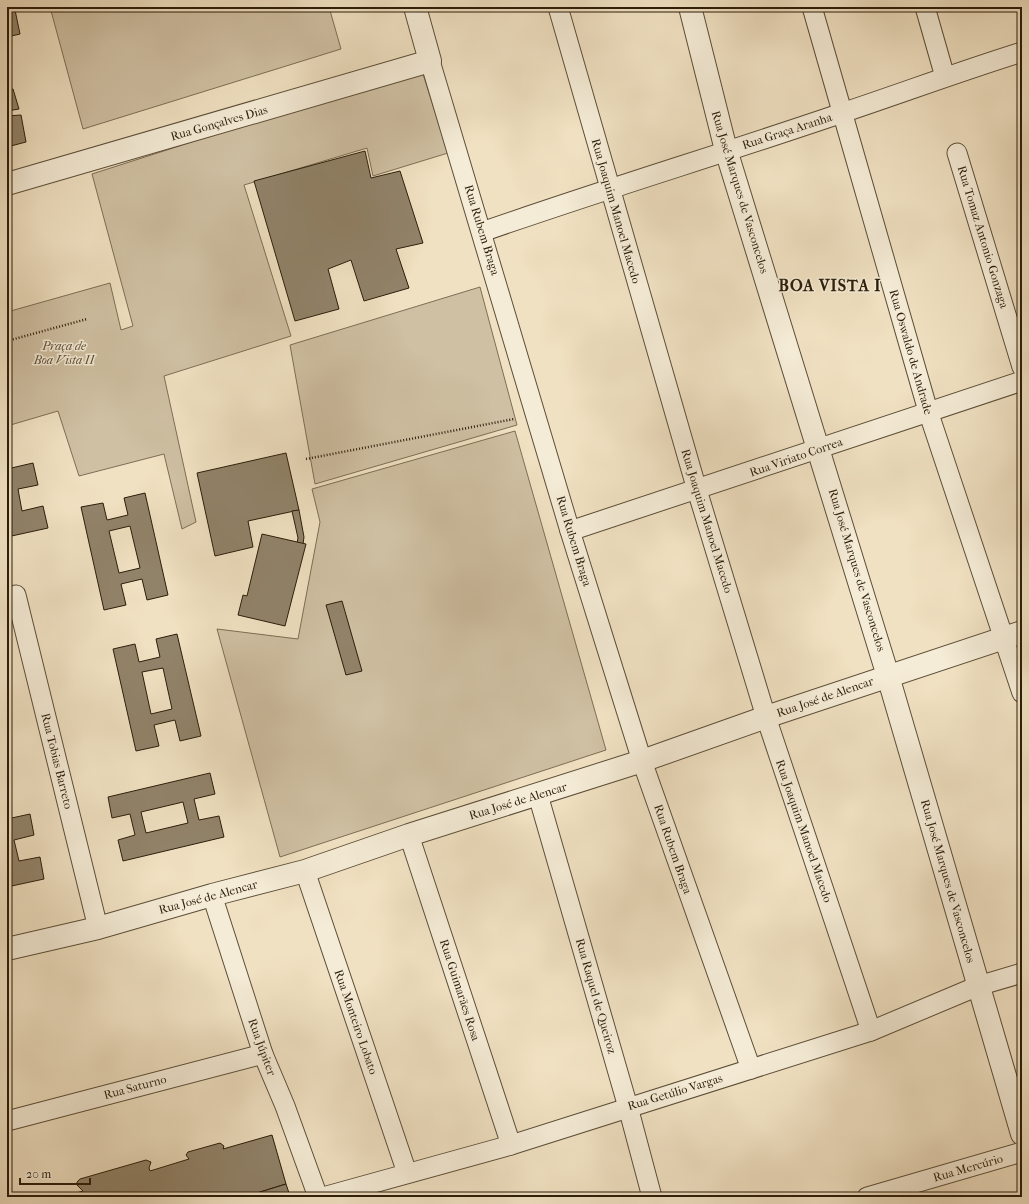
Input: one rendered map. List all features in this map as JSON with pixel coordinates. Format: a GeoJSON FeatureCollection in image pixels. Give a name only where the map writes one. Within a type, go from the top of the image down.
{"type":"FeatureCollection","features":[{"type":"Feature","properties":{"kind":"street","name":"Rua Rubem Braga"},"geometry":{"type":"LineString","coordinates":[[415,7],[430,62],[482,232],[570,531],[642,761],[751,1069]]}},
{"type":"Feature","properties":{"kind":"street","name":"Rua Joaquim Manoel Macedo"},"geometry":{"type":"LineString","coordinates":[[558,7],[697,490],[766,717],[871,1031]]}},
{"type":"Feature","properties":{"kind":"street","name":"Rua José Marques de Vasconcelos"},"geometry":{"type":"LineString","coordinates":[[690,7],[726,150],[820,449],[1022,1134]]}},
{"type":"Feature","properties":{"kind":"street","name":"Rua Oswaldo de Andrade"},"geometry":{"type":"LineString","coordinates":[[812,7],[928,411],[1013,634],[1022,693]]}},
{"type":"Feature","properties":{"kind":"street"},"geometry":{"type":"LineString","coordinates":[[925,7],[945,77]]}},
{"type":"Feature","properties":{"kind":"street","name":"Rua Graça Aranha"},"geometry":{"type":"LineString","coordinates":[[482,232],[609,188],[842,113],[1022,52]]}},
{"type":"Feature","properties":{"kind":"street","name":"Rua Gonçalves Dias"},"geometry":{"type":"LineString","coordinates":[[7,184],[430,62]]}},
{"type":"Feature","properties":{"kind":"street","name":"Rua Tomaz Antonio Gonzaga"},"geometry":{"type":"LineString","coordinates":[[957,153],[1022,367]]}},
{"type":"Feature","properties":{"kind":"street","name":"Rua Viriato Correa"},"geometry":{"type":"LineString","coordinates":[[570,531],[1022,381]]}},
{"type":"Feature","properties":{"kind":"street","name":"Rua Tobias Barreto"},"geometry":{"type":"LineString","coordinates":[[16,595],[98,928]]}},
{"type":"Feature","properties":{"kind":"street","name":"Rua José de Alencar"},"geometry":{"type":"LineString","coordinates":[[7,949],[98,928],[212,895],[305,871],[409,835],[642,761],[766,717],[1013,634]]}},
{"type":"Feature","properties":{"kind":"street","name":"Rua Raquel de Queiroz"},"geometry":{"type":"LineString","coordinates":[[538,795],[628,1106],[652,1197]]}},
{"type":"Feature","properties":{"kind":"street","name":"Rua Guimarães Rosa"},"geometry":{"type":"LineString","coordinates":[[409,835],[511,1145]]}},
{"type":"Feature","properties":{"kind":"street","name":"Rua Monteiro Lobato"},"geometry":{"type":"LineString","coordinates":[[305,871],[407,1172]]}},
{"type":"Feature","properties":{"kind":"street","name":"Rua Júpiter"},"geometry":{"type":"LineString","coordinates":[[212,895],[263,1054],[285,1106],[318,1197]]}},
{"type":"Feature","properties":{"kind":"street","name":"Rua Getúlio Vargas"},"geometry":{"type":"LineString","coordinates":[[323,1197],[407,1172],[511,1145],[628,1106],[871,1031],[978,986],[1022,973]]}},
{"type":"Feature","properties":{"kind":"street","name":"Rua Saturno"},"geometry":{"type":"LineString","coordinates":[[7,1121],[263,1054]]}},
{"type":"Feature","properties":{"kind":"street","name":"Rua Mercúrio"},"geometry":{"type":"LineString","coordinates":[[867,1197],[1022,1152]]}},
{"type":"Feature","properties":{"kind":"path"},"geometry":{"type":"LineString","coordinates":[[7,341],[88,319]]}},
{"type":"Feature","properties":{"kind":"path"},"geometry":{"type":"LineString","coordinates":[[306,459],[536,414]]}},
{"type":"Feature","properties":{"kind":"green space"},"geometry":{"type":"Polygon","coordinates":[[[50,7],[329,7],[341,49],[83,129],[50,7]]]}},
{"type":"Feature","properties":{"kind":"green space","name":"Praça de Boa Vista II"},"geometry":{"type":"Polygon","coordinates":[[[423,74],[448,153],[373,176],[367,148],[244,185],[291,336],[164,376],[196,522],[182,529],[164,454],[79,476],[58,411],[7,426],[7,312],[110,283],[121,330],[133,326],[92,174],[229,130],[423,74]]]}},
{"type":"Feature","properties":{"kind":"green space"},"geometry":{"type":"Polygon","coordinates":[[[480,287],[517,425],[315,484],[290,345],[480,287]]]}},
{"type":"Feature","properties":{"kind":"green space"},"geometry":{"type":"Polygon","coordinates":[[[515,431],[606,750],[280,857],[217,629],[298,639],[320,522],[312,489],[515,431]]]}},
{"type":"Feature","properties":{"kind":"building"},"geometry":{"type":"Polygon","coordinates":[[[15,10],[20,34],[7,37],[7,12],[15,10]]]}},
{"type":"Feature","properties":{"kind":"building"},"geometry":{"type":"Polygon","coordinates":[[[13,89],[19,109],[7,111],[7,90],[13,89]]]}},
{"type":"Feature","properties":{"kind":"building"},"geometry":{"type":"Polygon","coordinates":[[[21,115],[26,142],[7,147],[7,116],[21,115]]]}},
{"type":"Feature","properties":{"kind":"building"},"geometry":{"type":"Polygon","coordinates":[[[365,151],[371,178],[400,171],[423,243],[396,249],[409,288],[364,301],[351,260],[328,269],[339,309],[295,321],[254,181],[365,151]]]}},
{"type":"Feature","properties":{"kind":"building"},"geometry":{"type":"Polygon","coordinates":[[[286,453],[299,510],[248,521],[253,547],[215,556],[197,473],[286,453]]]}},
{"type":"Feature","properties":{"kind":"building"},"geometry":{"type":"Polygon","coordinates":[[[33,463],[38,485],[18,489],[22,511],[43,506],[48,528],[7,537],[7,514],[11,513],[7,493],[7,469],[33,463]]]}},
{"type":"Feature","properties":{"kind":"building"},"geometry":{"type":"Polygon","coordinates":[[[145,493],[168,595],[147,600],[142,579],[121,584],[126,605],[104,610],[81,507],[103,503],[107,520],[128,515],[124,498],[145,493]],[[130,526],[109,531],[119,573],[140,568],[130,526]]]}},
{"type":"Feature","properties":{"kind":"building"},"geometry":{"type":"Polygon","coordinates":[[[299,510],[304,537],[303,544],[297,543],[298,538],[292,511],[299,510]]]}},
{"type":"Feature","properties":{"kind":"building"},"geometry":{"type":"Polygon","coordinates":[[[262,534],[306,544],[285,626],[238,615],[243,595],[247,596],[262,534]]]}},
{"type":"Feature","properties":{"kind":"building"},"geometry":{"type":"Polygon","coordinates":[[[342,601],[362,671],[346,675],[326,605],[342,601]]]}},
{"type":"Feature","properties":{"kind":"building"},"geometry":{"type":"Polygon","coordinates":[[[177,634],[201,736],[180,741],[175,720],[154,725],[159,746],[136,751],[113,649],[135,644],[139,662],[160,657],[156,639],[177,634]],[[163,668],[142,672],[151,714],[172,709],[163,668]]]}},
{"type":"Feature","properties":{"kind":"building"},"geometry":{"type":"Polygon","coordinates":[[[210,773],[215,794],[194,799],[199,820],[219,816],[224,837],[123,861],[118,840],[135,835],[130,814],[112,818],[108,797],[210,773]],[[183,802],[141,812],[146,833],[188,823],[183,802]]]}},
{"type":"Feature","properties":{"kind":"building"},"geometry":{"type":"Polygon","coordinates":[[[30,814],[34,835],[14,840],[19,861],[40,857],[44,879],[7,887],[7,819],[30,814]]]}},
{"type":"Feature","properties":{"kind":"building"},"geometry":{"type":"Polygon","coordinates":[[[272,1135],[286,1184],[244,1197],[63,1197],[83,1191],[77,1185],[77,1182],[80,1179],[146,1160],[151,1162],[149,1168],[150,1171],[189,1159],[186,1155],[188,1152],[220,1143],[224,1146],[223,1149],[272,1135]]]}},
{"type":"Feature","properties":{"kind":"building"},"geometry":{"type":"Polygon","coordinates":[[[286,1184],[290,1196],[244,1197],[286,1184]]]}},
{"type":"Feature","properties":{"kind":"building"},"geometry":{"type":"Polygon","coordinates":[[[47,1194],[51,1197],[36,1197],[47,1194]]]}},
{"type":"Feature","properties":{"kind":"district","name":"BOA VISTA I"},"geometry":{"type":"Point","coordinates":[830,285]}}]}
